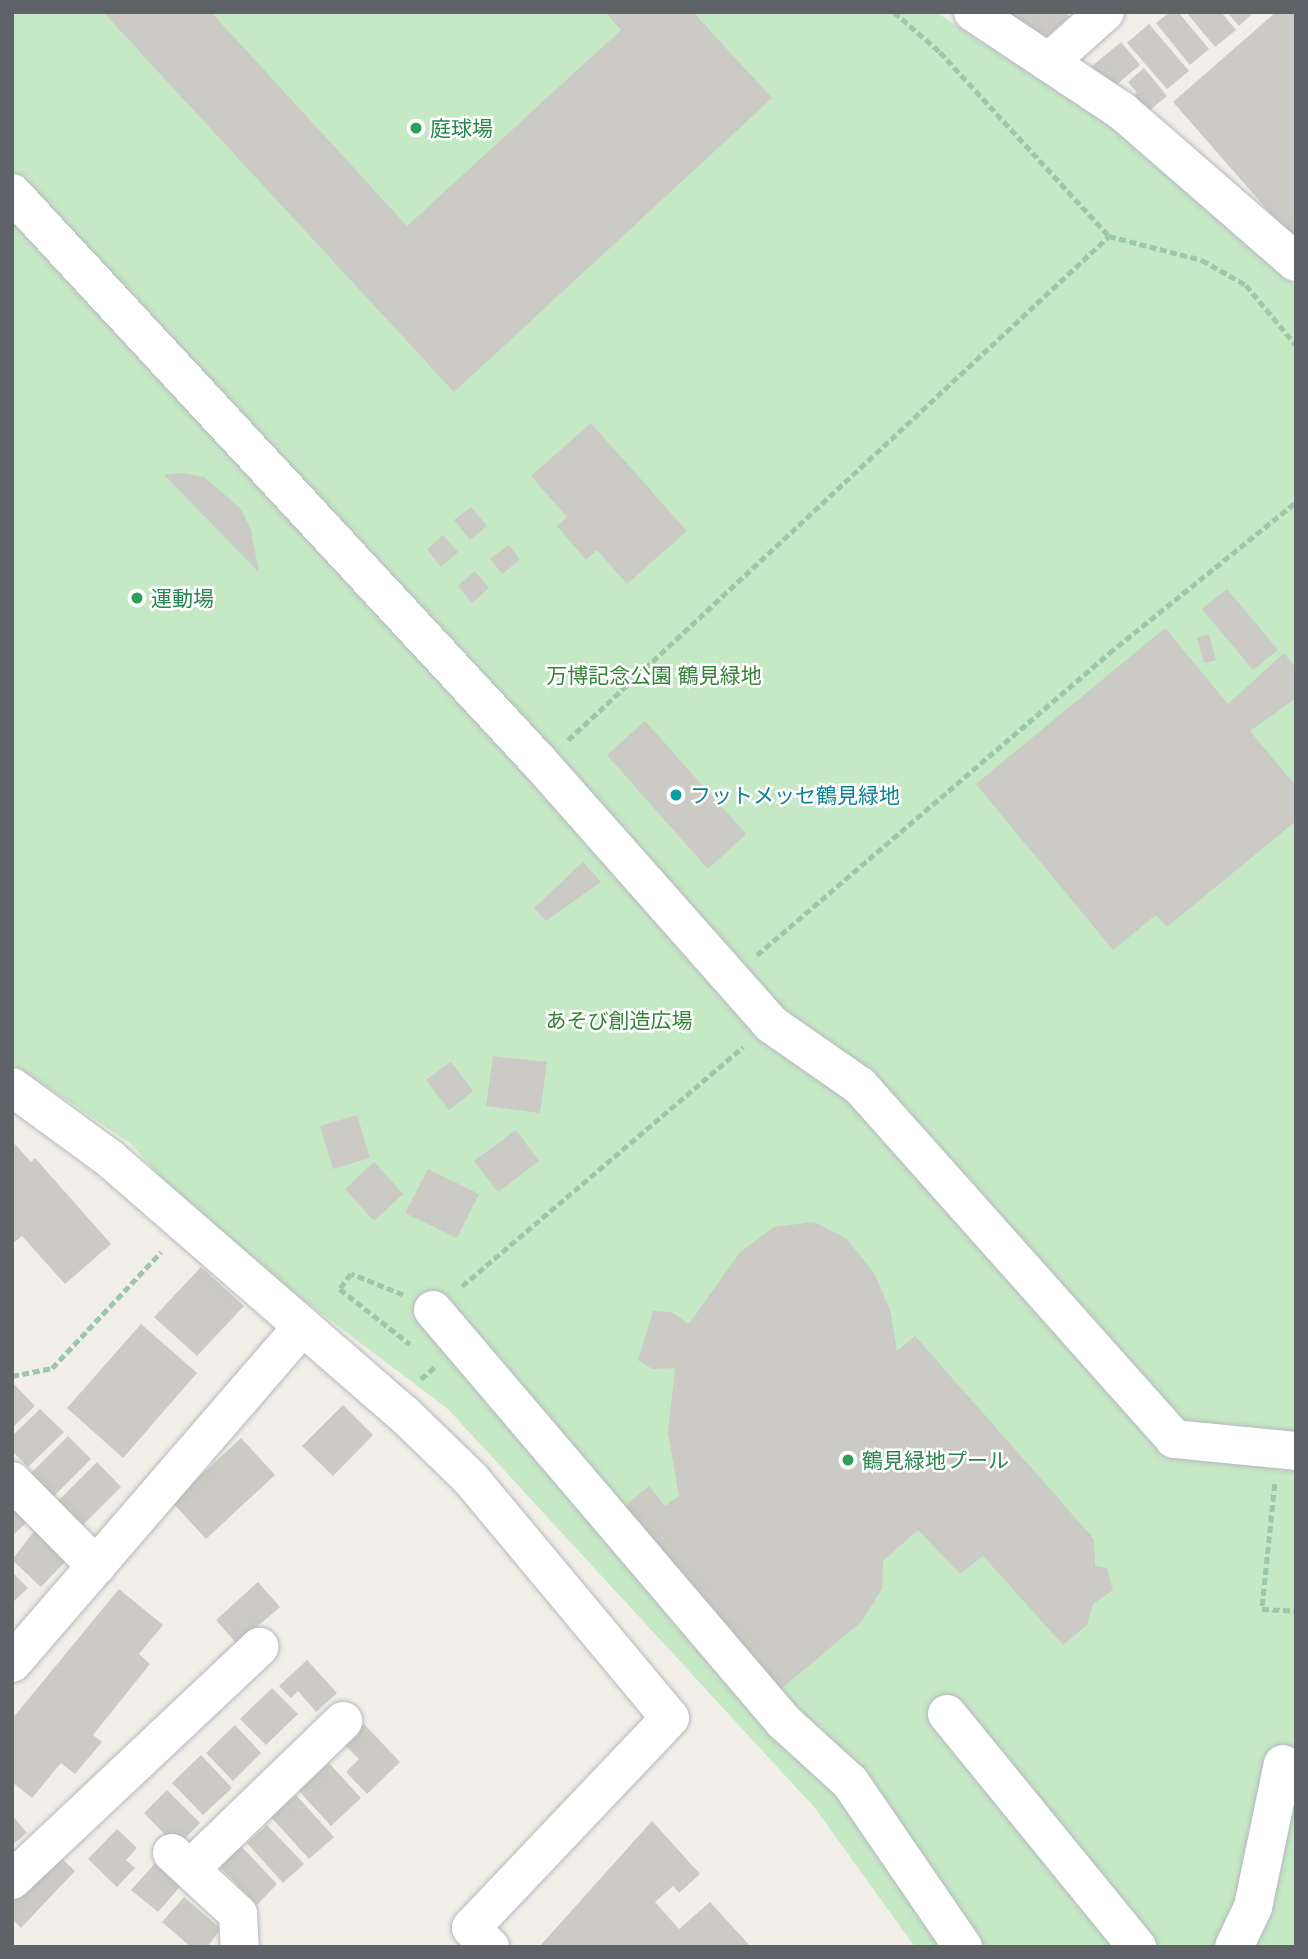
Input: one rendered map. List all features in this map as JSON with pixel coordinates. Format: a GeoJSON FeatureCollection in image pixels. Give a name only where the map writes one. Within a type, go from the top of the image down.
{"type":"FeatureCollection","features":[{"type":"Feature","properties":{"kind":"street"},"geometry":{"type":"LineString","coordinates":[[974,12],[1122,111],[1296,262]]}},
{"type":"Feature","properties":{"kind":"street"},"geometry":{"type":"LineString","coordinates":[[1049,62],[1105,12]]}},
{"type":"Feature","properties":{"kind":"street"},"geometry":{"type":"LineString","coordinates":[[12,194],[542,765],[732,976],[771,1024],[860,1086],[1174,1438],[1296,1451]]}},
{"type":"Feature","properties":{"kind":"street"},"geometry":{"type":"LineString","coordinates":[[12,1087],[109,1158],[303,1326],[470,1478],[670,1718],[471,1928],[489,1947]]}},
{"type":"Feature","properties":{"kind":"street"},"geometry":{"type":"LineString","coordinates":[[433,1310],[784,1722],[850,1782],[963,1947]]}},
{"type":"Feature","properties":{"kind":"street"},"geometry":{"type":"LineString","coordinates":[[12,1662],[303,1326]]}},
{"type":"Feature","properties":{"kind":"street"},"geometry":{"type":"LineString","coordinates":[[12,1481],[96,1566]]}},
{"type":"Feature","properties":{"kind":"street"},"geometry":{"type":"LineString","coordinates":[[12,1880],[259,1647]]}},
{"type":"Feature","properties":{"kind":"street"},"geometry":{"type":"LineString","coordinates":[[947,1714],[1137,1947]]}},
{"type":"Feature","properties":{"kind":"street"},"geometry":{"type":"LineString","coordinates":[[240,1947],[238,1914],[181,1861],[343,1721]]}},
{"type":"Feature","properties":{"kind":"street"},"geometry":{"type":"LineString","coordinates":[[1234,1947],[1253,1908],[1283,1764]]}},
{"type":"Feature","properties":{"kind":"path"},"geometry":{"type":"LineString","coordinates":[[894,12],[940,52],[1109,236],[1202,260],[1235,279],[1296,345]]}},
{"type":"Feature","properties":{"kind":"path"},"geometry":{"type":"LineString","coordinates":[[542,765],[1109,236]]}},
{"type":"Feature","properties":{"kind":"path"},"geometry":{"type":"LineString","coordinates":[[732,976],[1108,653],[1296,502]]}},
{"type":"Feature","properties":{"kind":"path"},"geometry":{"type":"LineString","coordinates":[[415,1348],[340,1289],[351,1274],[367,1277],[433,1310],[771,1024]]}},
{"type":"Feature","properties":{"kind":"path"},"geometry":{"type":"LineString","coordinates":[[12,1376],[52,1368],[185,1226]]}},
{"type":"Feature","properties":{"kind":"path"},"geometry":{"type":"LineString","coordinates":[[415,1384],[437,1365],[426,1357]]}},
{"type":"Feature","properties":{"kind":"path"},"geometry":{"type":"LineString","coordinates":[[1272,1511],[1262,1609],[1296,1611]]}},
{"type":"Feature","properties":{"kind":"green space","name":"万博記念公園 鶴見緑地"},"geometry":{"type":"Polygon","coordinates":[[[12,12],[936,12],[1108,124],[1296,287],[1296,1947],[915,1947],[815,1808],[448,1409],[204,1225],[131,1144],[12,1063],[12,12]]]}},
{"type":"Feature","properties":{"kind":"building"},"geometry":{"type":"Polygon","coordinates":[[[103,12],[211,12],[407,226],[621,30],[605,12],[693,12],[772,98],[454,392],[103,12]]]}},
{"type":"Feature","properties":{"kind":"building"},"geometry":{"type":"Polygon","coordinates":[[[1008,12],[1065,12],[1069,17],[1037,45],[1008,12]]]}},
{"type":"Feature","properties":{"kind":"building"},"geometry":{"type":"Polygon","coordinates":[[[1170,12],[1178,12],[1209,49],[1190,65],[1156,23],[1170,12]]]}},
{"type":"Feature","properties":{"kind":"building"},"geometry":{"type":"Polygon","coordinates":[[[1186,12],[1221,12],[1236,30],[1215,47],[1186,12]]]}},
{"type":"Feature","properties":{"kind":"building"},"geometry":{"type":"Polygon","coordinates":[[[1227,12],[1254,12],[1239,26],[1227,12]]]}},
{"type":"Feature","properties":{"kind":"building"},"geometry":{"type":"Polygon","coordinates":[[[1276,12],[1296,12],[1296,233],[1291,237],[1173,102],[1276,12]]]}},
{"type":"Feature","properties":{"kind":"building"},"geometry":{"type":"Polygon","coordinates":[[[1149,24],[1189,71],[1167,89],[1127,43],[1149,24]]]}},
{"type":"Feature","properties":{"kind":"building"},"geometry":{"type":"Polygon","coordinates":[[[1121,42],[1140,65],[1110,90],[1091,67],[1121,42]]]}},
{"type":"Feature","properties":{"kind":"building"},"geometry":{"type":"Polygon","coordinates":[[[1144,68],[1167,96],[1140,118],[1127,102],[1137,93],[1128,82],[1144,68]]]}},
{"type":"Feature","properties":{"kind":"building"},"geometry":{"type":"Polygon","coordinates":[[[591,423],[687,531],[627,584],[597,550],[586,560],[557,526],[567,517],[531,476],[591,423]]]}},
{"type":"Feature","properties":{"kind":"building"},"geometry":{"type":"Polygon","coordinates":[[[181,473],[204,477],[241,509],[251,530],[259,572],[164,475],[181,473]]]}},
{"type":"Feature","properties":{"kind":"building"},"geometry":{"type":"Polygon","coordinates":[[[471,507],[487,526],[470,540],[454,520],[471,507]]]}},
{"type":"Feature","properties":{"kind":"building"},"geometry":{"type":"Polygon","coordinates":[[[443,535],[458,552],[441,567],[427,549],[443,535]]]}},
{"type":"Feature","properties":{"kind":"building"},"geometry":{"type":"Polygon","coordinates":[[[509,545],[520,560],[502,574],[490,559],[509,545]]]}},
{"type":"Feature","properties":{"kind":"building"},"geometry":{"type":"Polygon","coordinates":[[[475,571],[489,588],[472,603],[458,586],[475,571]]]}},
{"type":"Feature","properties":{"kind":"building"},"geometry":{"type":"Polygon","coordinates":[[[1227,589],[1278,650],[1253,670],[1202,609],[1227,589]]]}},
{"type":"Feature","properties":{"kind":"building"},"geometry":{"type":"Polygon","coordinates":[[[1165,628],[1228,704],[1284,653],[1296,668],[1296,698],[1250,731],[1296,786],[1296,821],[1167,927],[1156,915],[1113,950],[976,784],[1165,628]]]}},
{"type":"Feature","properties":{"kind":"building"},"geometry":{"type":"Polygon","coordinates":[[[1209,634],[1216,660],[1204,663],[1197,638],[1209,634]]]}},
{"type":"Feature","properties":{"kind":"building","name":"フットメッセ鶴見緑地"},"geometry":{"type":"Polygon","coordinates":[[[645,721],[746,834],[708,869],[607,755],[645,721]]]}},
{"type":"Feature","properties":{"kind":"building"},"geometry":{"type":"Polygon","coordinates":[[[583,862],[601,882],[546,921],[534,908],[583,862]]]}},
{"type":"Feature","properties":{"kind":"building"},"geometry":{"type":"Polygon","coordinates":[[[493,1056],[547,1062],[540,1113],[486,1106],[493,1056]]]}},
{"type":"Feature","properties":{"kind":"building"},"geometry":{"type":"Polygon","coordinates":[[[451,1062],[473,1091],[449,1110],[426,1080],[451,1062]]]}},
{"type":"Feature","properties":{"kind":"building"},"geometry":{"type":"Polygon","coordinates":[[[357,1115],[370,1158],[333,1169],[320,1126],[357,1115]]]}},
{"type":"Feature","properties":{"kind":"building"},"geometry":{"type":"Polygon","coordinates":[[[516,1130],[539,1161],[498,1192],[474,1161],[516,1130]]]}},
{"type":"Feature","properties":{"kind":"building"},"geometry":{"type":"Polygon","coordinates":[[[12,1141],[31,1162],[35,1158],[111,1244],[65,1284],[22,1236],[12,1244],[12,1141]]]}},
{"type":"Feature","properties":{"kind":"building"},"geometry":{"type":"Polygon","coordinates":[[[374,1162],[403,1194],[374,1221],[345,1189],[374,1162]]]}},
{"type":"Feature","properties":{"kind":"building"},"geometry":{"type":"Polygon","coordinates":[[[428,1169],[479,1194],[457,1238],[405,1213],[428,1169]]]}},
{"type":"Feature","properties":{"kind":"building","name":"鶴見緑地プール"},"geometry":{"type":"Polygon","coordinates":[[[814,1222],[847,1239],[874,1273],[890,1310],[897,1351],[915,1336],[1094,1539],[1095,1566],[1107,1568],[1113,1590],[1093,1604],[1087,1625],[1063,1645],[983,1556],[960,1574],[918,1530],[883,1561],[882,1589],[861,1622],[781,1689],[625,1506],[649,1486],[665,1506],[679,1496],[668,1433],[675,1368],[652,1369],[638,1360],[653,1311],[671,1312],[689,1324],[740,1252],[774,1227],[814,1222]]]}},
{"type":"Feature","properties":{"kind":"building"},"geometry":{"type":"Polygon","coordinates":[[[201,1267],[244,1306],[197,1356],[154,1317],[201,1267]]]}},
{"type":"Feature","properties":{"kind":"building"},"geometry":{"type":"Polygon","coordinates":[[[141,1324],[197,1373],[123,1458],[67,1408],[141,1324]]]}},
{"type":"Feature","properties":{"kind":"building"},"geometry":{"type":"Polygon","coordinates":[[[12,1382],[35,1406],[12,1428],[12,1382]]]}},
{"type":"Feature","properties":{"kind":"building"},"geometry":{"type":"Polygon","coordinates":[[[343,1405],[373,1435],[333,1476],[302,1446],[343,1405]]]}},
{"type":"Feature","properties":{"kind":"building"},"geometry":{"type":"Polygon","coordinates":[[[40,1409],[64,1432],[28,1467],[12,1451],[12,1436],[40,1409]]]}},
{"type":"Feature","properties":{"kind":"building"},"geometry":{"type":"Polygon","coordinates":[[[68,1436],[91,1459],[53,1497],[30,1474],[68,1436]]]}},
{"type":"Feature","properties":{"kind":"building"},"geometry":{"type":"Polygon","coordinates":[[[241,1438],[275,1475],[206,1539],[172,1502],[241,1438]]]}},
{"type":"Feature","properties":{"kind":"building"},"geometry":{"type":"Polygon","coordinates":[[[97,1462],[121,1487],[81,1527],[57,1502],[97,1462]]]}},
{"type":"Feature","properties":{"kind":"building"},"geometry":{"type":"Polygon","coordinates":[[[12,1506],[27,1522],[12,1536],[12,1506]]]}},
{"type":"Feature","properties":{"kind":"building"},"geometry":{"type":"Polygon","coordinates":[[[35,1530],[67,1560],[41,1587],[12,1560],[35,1530]]]}},
{"type":"Feature","properties":{"kind":"building"},"geometry":{"type":"Polygon","coordinates":[[[12,1572],[28,1588],[12,1603],[12,1572]]]}},
{"type":"Feature","properties":{"kind":"building"},"geometry":{"type":"Polygon","coordinates":[[[258,1582],[280,1607],[237,1644],[216,1620],[258,1582]]]}},
{"type":"Feature","properties":{"kind":"building"},"geometry":{"type":"Polygon","coordinates":[[[119,1589],[163,1625],[139,1654],[150,1664],[93,1735],[102,1742],[75,1774],[61,1763],[32,1798],[12,1782],[12,1719],[119,1589]]]}},
{"type":"Feature","properties":{"kind":"building"},"geometry":{"type":"Polygon","coordinates":[[[307,1660],[337,1693],[316,1712],[298,1691],[291,1698],[279,1686],[307,1660]]]}},
{"type":"Feature","properties":{"kind":"building"},"geometry":{"type":"Polygon","coordinates":[[[272,1688],[298,1714],[266,1745],[240,1719],[272,1688]]]}},
{"type":"Feature","properties":{"kind":"building"},"geometry":{"type":"Polygon","coordinates":[[[364,1724],[400,1762],[367,1794],[346,1772],[359,1759],[344,1744],[364,1724]]]}},
{"type":"Feature","properties":{"kind":"building"},"geometry":{"type":"Polygon","coordinates":[[[235,1725],[261,1753],[233,1781],[206,1753],[235,1725]]]}},
{"type":"Feature","properties":{"kind":"building"},"geometry":{"type":"Polygon","coordinates":[[[201,1755],[232,1788],[203,1815],[172,1783],[201,1755]]]}},
{"type":"Feature","properties":{"kind":"building"},"geometry":{"type":"Polygon","coordinates":[[[329,1763],[361,1798],[331,1826],[299,1791],[329,1763]]]}},
{"type":"Feature","properties":{"kind":"building"},"geometry":{"type":"Polygon","coordinates":[[[167,1790],[200,1823],[177,1847],[144,1813],[167,1790]]]}},
{"type":"Feature","properties":{"kind":"building"},"geometry":{"type":"Polygon","coordinates":[[[296,1795],[334,1837],[309,1859],[271,1817],[296,1795]]]}},
{"type":"Feature","properties":{"kind":"building"},"geometry":{"type":"Polygon","coordinates":[[[12,1815],[27,1833],[12,1845],[12,1815]]]}},
{"type":"Feature","properties":{"kind":"building"},"geometry":{"type":"Polygon","coordinates":[[[652,1821],[700,1874],[679,1893],[673,1886],[655,1902],[679,1929],[710,1902],[751,1947],[539,1947],[652,1821]]]}},
{"type":"Feature","properties":{"kind":"building"},"geometry":{"type":"Polygon","coordinates":[[[267,1825],[304,1864],[283,1883],[247,1843],[267,1825]]]}},
{"type":"Feature","properties":{"kind":"building"},"geometry":{"type":"Polygon","coordinates":[[[117,1829],[137,1848],[126,1860],[135,1868],[117,1887],[88,1859],[117,1829]]]}},
{"type":"Feature","properties":{"kind":"building"},"geometry":{"type":"Polygon","coordinates":[[[241,1846],[277,1884],[257,1905],[220,1867],[241,1846]]]}},
{"type":"Feature","properties":{"kind":"building"},"geometry":{"type":"Polygon","coordinates":[[[57,1854],[75,1871],[21,1928],[12,1919],[12,1901],[57,1854]]]}},
{"type":"Feature","properties":{"kind":"building"},"geometry":{"type":"Polygon","coordinates":[[[159,1859],[185,1881],[158,1912],[131,1890],[159,1859]]]}},
{"type":"Feature","properties":{"kind":"building"},"geometry":{"type":"Polygon","coordinates":[[[184,1897],[221,1929],[207,1947],[191,1947],[162,1922],[184,1897]]]}},
{"type":"Feature","properties":{"kind":"place","name":"庭球場"},"geometry":{"type":"Point","coordinates":[416,128]}},
{"type":"Feature","properties":{"kind":"place","name":"運動場"},"geometry":{"type":"Point","coordinates":[137,598]}},
{"type":"Feature","properties":{"kind":"place","name":"フットメッセ鶴見緑地"},"geometry":{"type":"Point","coordinates":[676,795]}},
{"type":"Feature","properties":{"kind":"place","name":"鶴見緑地プール"},"geometry":{"type":"Point","coordinates":[848,1460]}},
{"type":"Feature","properties":{"kind":"park label","name":"あそび創造広場"},"geometry":{"type":"Point","coordinates":[619,1020]}}]}
